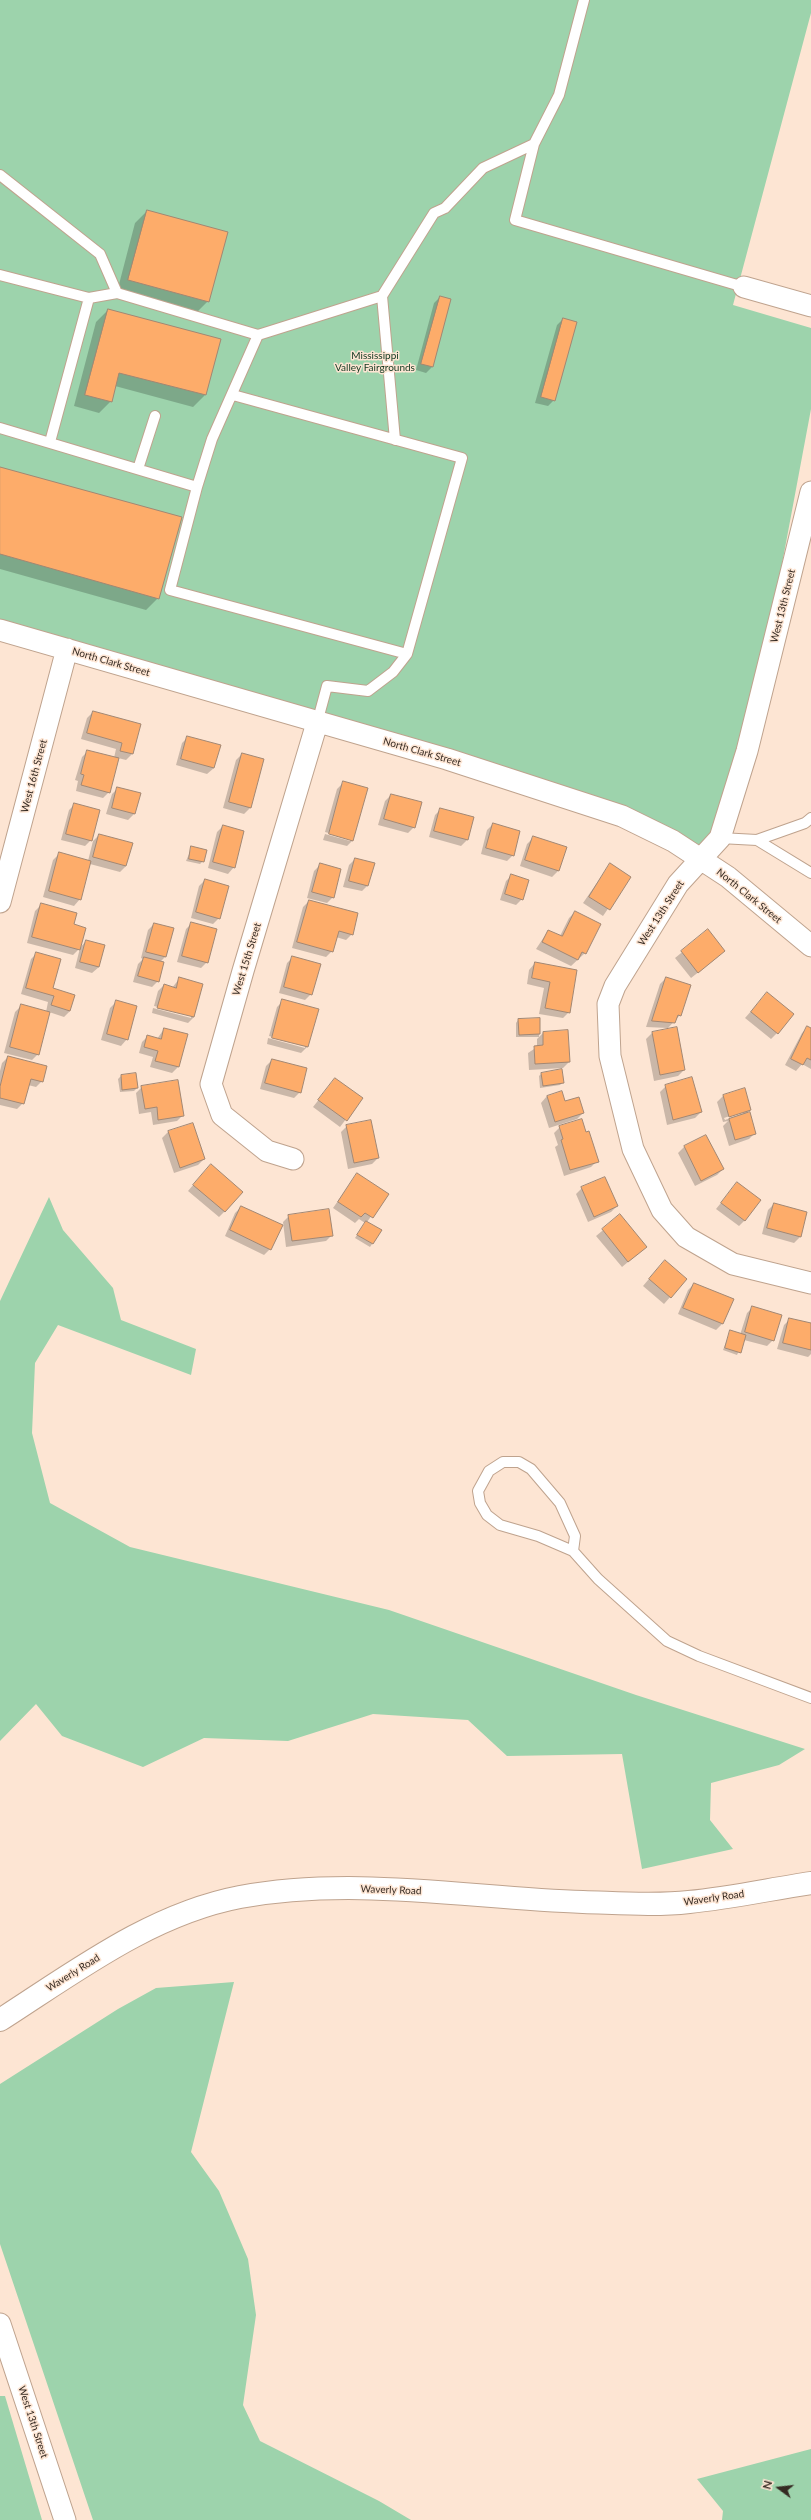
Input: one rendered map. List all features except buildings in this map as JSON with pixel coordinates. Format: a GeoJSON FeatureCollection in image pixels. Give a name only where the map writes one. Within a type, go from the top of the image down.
{"type":"FeatureCollection","features":[{"type":"Feature","properties":{"kind":"street"},"geometry":{"type":"LineString","coordinates":[[744,287],[811,306]]}},
{"type":"Feature","properties":{"kind":"street","name":"West 13th Street"},"geometry":{"type":"LineString","coordinates":[[811,492],[747,751],[720,838],[678,884],[647,931],[615,986],[608,1004],[610,1056],[633,1149],[662,1210],[686,1237],[733,1264],[811,1282]]}},
{"type":"Feature","properties":{"kind":"street","name":"North Clark Street"},"geometry":{"type":"LineString","coordinates":[[0,630],[317,723],[447,759],[622,816],[672,841],[728,877],[811,946]]}},
{"type":"Feature","properties":{"kind":"street","name":"West 16th Street"},"geometry":{"type":"LineString","coordinates":[[0,902],[67,649]]}},
{"type":"Feature","properties":{"kind":"street","name":"West 15th Street"},"geometry":{"type":"LineString","coordinates":[[293,1159],[267,1151],[222,1115],[211,1084],[242,971],[317,723]]}},
{"type":"Feature","properties":{"kind":"street","name":"Waverly Road"},"geometry":{"type":"LineString","coordinates":[[0,2020],[132,1936],[185,1913],[239,1897],[299,1889],[381,1888],[582,1902],[688,1903],[811,1883]]}},
{"type":"Feature","properties":{"kind":"street","name":"West 13th Street"},"geometry":{"type":"LineString","coordinates":[[0,2324],[65,2520]]}},
{"type":"Feature","properties":{"kind":"lane"},"geometry":{"type":"LineString","coordinates":[[584,0],[559,95],[534,144],[515,220],[744,287]]}},
{"type":"Feature","properties":{"kind":"lane"},"geometry":{"type":"LineString","coordinates":[[395,440],[382,296],[434,213],[445,208],[483,168],[534,144]]}},
{"type":"Feature","properties":{"kind":"lane"},"geometry":{"type":"LineString","coordinates":[[0,175],[100,254],[117,293]]}},
{"type":"Feature","properties":{"kind":"lane"},"geometry":{"type":"LineString","coordinates":[[0,275],[89,298],[117,293],[258,335],[382,296]]}},
{"type":"Feature","properties":{"kind":"lane"},"geometry":{"type":"LineString","coordinates":[[50,442],[89,298]]}},
{"type":"Feature","properties":{"kind":"lane"},"geometry":{"type":"LineString","coordinates":[[258,335],[233,395],[212,439],[197,487],[170,590],[407,654]]}},
{"type":"Feature","properties":{"kind":"lane"},"geometry":{"type":"LineString","coordinates":[[233,395],[462,458],[407,654],[393,672],[368,691],[327,686],[317,723]]}},
{"type":"Feature","properties":{"kind":"lane"},"geometry":{"type":"LineString","coordinates":[[138,469],[155,416]]}},
{"type":"Feature","properties":{"kind":"lane"},"geometry":{"type":"LineString","coordinates":[[0,428],[197,487]]}},
{"type":"Feature","properties":{"kind":"lane"},"geometry":{"type":"LineString","coordinates":[[720,838],[757,840],[804,823],[811,818]]}},
{"type":"Feature","properties":{"kind":"lane"},"geometry":{"type":"LineString","coordinates":[[757,840],[811,873]]}},
{"type":"Feature","properties":{"kind":"lane"},"geometry":{"type":"LineString","coordinates":[[573,1550],[575,1536],[560,1503],[531,1469],[519,1462],[503,1462],[489,1471],[478,1491],[480,1504],[487,1515],[500,1525],[538,1536],[573,1550],[598,1579],[667,1641],[699,1656],[811,1698]]}},
{"type":"Feature","properties":{"kind":"green space","name":"Mississippi Valley Fairgrounds"},"geometry":{"type":"Polygon","coordinates":[[[0,0],[811,0],[811,13],[733,305],[811,328],[811,409],[747,751],[700,859],[622,816],[0,630],[0,0]]]}},
{"type":"Feature","properties":{"kind":"green space"},"geometry":{"type":"Polygon","coordinates":[[[49,1197],[63,1230],[113,1288],[121,1320],[196,1349],[191,1375],[58,1325],[35,1363],[32,1433],[50,1503],[130,1547],[389,1610],[636,1695],[805,1749],[779,1765],[711,1783],[710,1820],[733,1849],[642,1869],[622,1754],[507,1756],[468,1720],[373,1714],[288,1741],[204,1738],[143,1767],[62,1736],[36,1704],[0,1741],[0,1301],[49,1197]]]}},
{"type":"Feature","properties":{"kind":"green space"},"geometry":{"type":"Polygon","coordinates":[[[234,1982],[191,2152],[219,2191],[248,2259],[256,2315],[243,2405],[260,2441],[379,2501],[411,2520],[93,2520],[0,2244],[0,2084],[118,2009],[156,1988],[234,1982]]]}},
{"type":"Feature","properties":{"kind":"green space"},"geometry":{"type":"Polygon","coordinates":[[[0,2396],[5,2396],[42,2520],[0,2520],[0,2396]]]}},
{"type":"Feature","properties":{"kind":"green space"},"geometry":{"type":"Polygon","coordinates":[[[811,2449],[811,2520],[722,2520],[723,2511],[697,2479],[811,2449]]]}}]}
